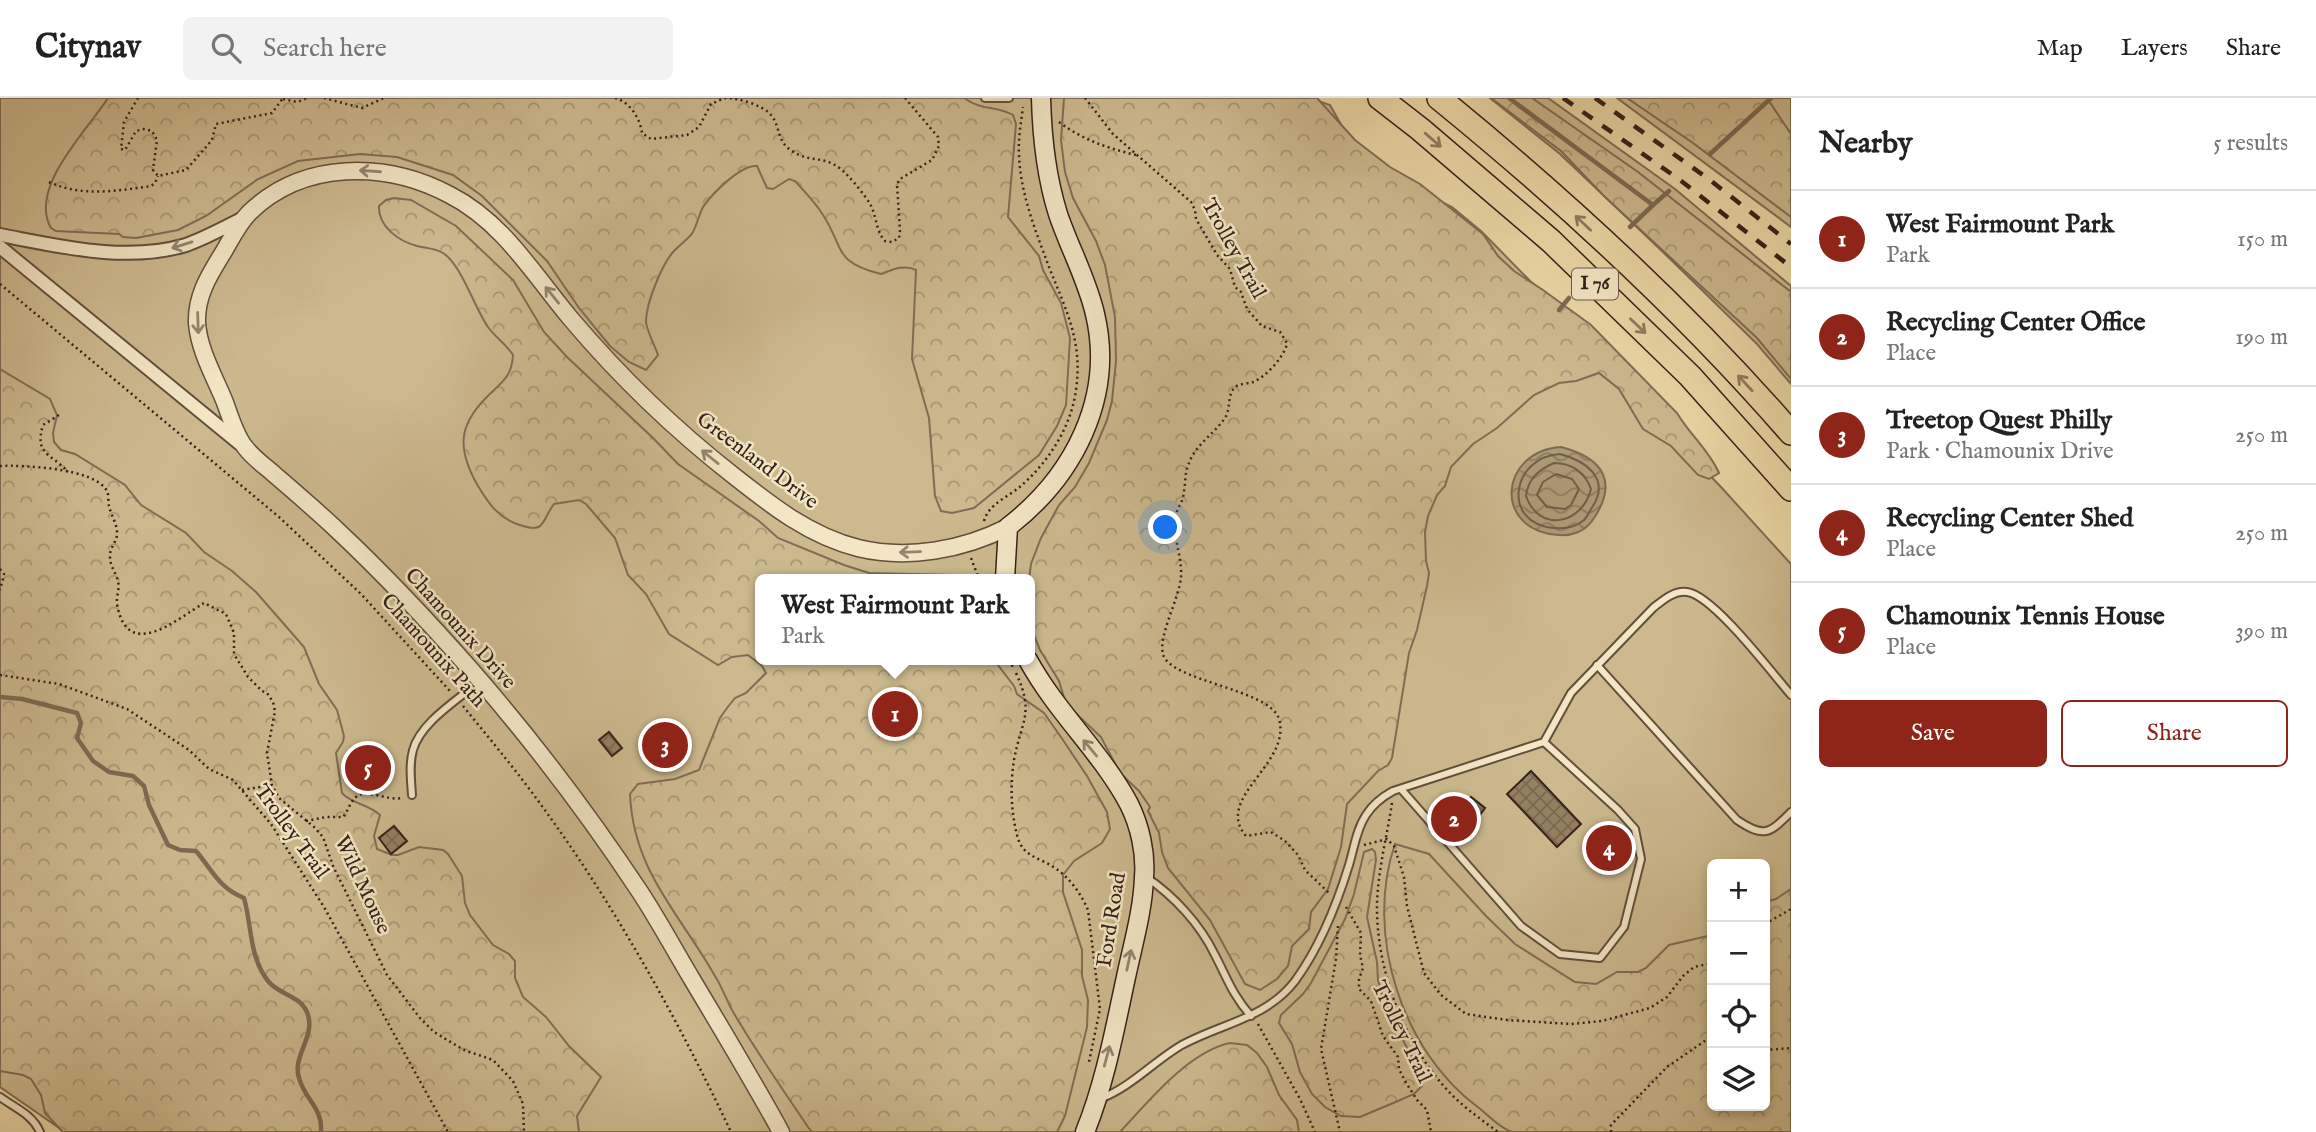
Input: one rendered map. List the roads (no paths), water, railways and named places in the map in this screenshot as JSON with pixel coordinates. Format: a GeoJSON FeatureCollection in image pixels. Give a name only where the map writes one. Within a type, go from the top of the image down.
{"type":"FeatureCollection","features":[{"type":"Feature","properties":{"kind":"highway","name":"I 76"},"geometry":{"type":"LineString","coordinates":[[1380,98],[1551,241],[1690,376],[1791,489]]}},
{"type":"Feature","properties":{"kind":"highway","name":"I 76"},"geometry":{"type":"LineString","coordinates":[[1438,98],[1523,167],[1688,322],[1791,433]]}},
{"type":"Feature","properties":{"kind":"main road","name":"Greenland Drive"},"geometry":{"type":"LineString","coordinates":[[1007,527],[1042,498],[1072,459],[1092,413],[1100,373],[1095,313],[1056,204],[1046,166],[1042,107]]}},
{"type":"Feature","properties":{"kind":"main road"},"geometry":{"type":"LineString","coordinates":[[1005,574],[1007,527]]}},
{"type":"Feature","properties":{"kind":"main road","name":"Ford Road"},"geometry":{"type":"LineString","coordinates":[[1031,665],[1055,704],[1099,759],[1129,805],[1141,841],[1145,876],[1132,947],[1096,1101],[1085,1132]]}},
{"type":"Feature","properties":{"kind":"street","name":"Greenland Drive"},"geometry":{"type":"LineString","coordinates":[[0,235],[91,250],[153,251],[195,241],[244,217],[279,191],[303,179],[361,170],[415,180],[436,188],[487,219],[592,343],[671,423],[765,501],[804,526],[824,537],[862,549],[900,553],[962,545],[1007,527]]}},
{"type":"Feature","properties":{"kind":"street","name":"Greenland Drive"},"geometry":{"type":"LineString","coordinates":[[242,445],[206,360],[197,322],[203,287],[244,217]]}},
{"type":"Feature","properties":{"kind":"street","name":"Chamounix Drive"},"geometry":{"type":"LineString","coordinates":[[0,247],[242,445],[335,528],[408,601],[495,699],[568,789],[644,898],[781,1132]]}},
{"type":"Feature","properties":{"kind":"lane"},"geometry":{"type":"LineString","coordinates":[[985,98],[1009,98]]}},
{"type":"Feature","properties":{"kind":"lane"},"geometry":{"type":"LineString","coordinates":[[1096,1101],[1124,1087],[1182,1045],[1251,1016],[1272,1003],[1295,981],[1330,916],[1364,817],[1373,805],[1397,790],[1544,742],[1571,693],[1653,608],[1667,597],[1684,591],[1698,595],[1715,608],[1791,695]]}},
{"type":"Feature","properties":{"kind":"lane"},"geometry":{"type":"LineString","coordinates":[[1597,666],[1737,820],[1755,832],[1765,832],[1775,828],[1791,812]]}},
{"type":"Feature","properties":{"kind":"lane"},"geometry":{"type":"LineString","coordinates":[[412,795],[411,758],[417,740],[434,720],[470,689]]}},
{"type":"Feature","properties":{"kind":"lane"},"geometry":{"type":"LineString","coordinates":[[1397,790],[1521,926],[1560,954],[1600,958],[1624,927],[1641,859],[1635,829],[1544,742]]}},
{"type":"Feature","properties":{"kind":"lane"},"geometry":{"type":"LineString","coordinates":[[1145,876],[1164,889],[1205,937],[1231,990],[1251,1016]]}},
{"type":"Feature","properties":{"kind":"lane"},"geometry":{"type":"LineString","coordinates":[[0,1097],[27,1114],[40,1132]]}},
{"type":"Feature","properties":{"kind":"water"},"geometry":{"type":"Polygon","coordinates":[[[1561,447],[1588,458],[1597,465],[1605,484],[1605,495],[1589,525],[1581,531],[1564,535],[1537,530],[1522,520],[1514,506],[1512,491],[1515,476],[1525,462],[1540,452],[1561,447]]]}},
{"type":"Feature","properties":{"kind":"waterway"},"geometry":{"type":"LineString","coordinates":[[1509,98],[1653,205],[1669,191]]}},
{"type":"Feature","properties":{"kind":"waterway"},"geometry":{"type":"LineString","coordinates":[[1710,154],[1771,98]]}},
{"type":"Feature","properties":{"kind":"waterway"},"geometry":{"type":"LineString","coordinates":[[1630,227],[1653,205]]}},
{"type":"Feature","properties":{"kind":"waterway"},"geometry":{"type":"LineString","coordinates":[[1559,310],[1569,298]]}},
{"type":"Feature","properties":{"kind":"waterway"},"geometry":{"type":"LineString","coordinates":[[0,697],[22,699],[77,713],[81,723],[77,738],[93,761],[109,772],[133,776],[144,786],[149,805],[168,845],[180,850],[196,851],[222,884],[244,898],[254,952],[262,972],[278,990],[301,1003],[308,1015],[309,1031],[298,1062],[298,1070],[302,1086],[319,1117],[321,1132]]}},
{"type":"Feature","properties":{"kind":"railway"},"geometry":{"type":"LineString","coordinates":[[1563,98],[1680,180],[1791,267]]}},
{"type":"Feature","properties":{"kind":"railway"},"geometry":{"type":"LineString","coordinates":[[1595,98],[1710,180],[1791,244]]}},
{"type":"Feature","properties":{"kind":"place","name":"West Fairmount Park"},"geometry":{"type":"Point","coordinates":[895,714]}},
{"type":"Feature","properties":{"kind":"place","name":"Treetop Quest Philly"},"geometry":{"type":"Point","coordinates":[665,745]}},
{"type":"Feature","properties":{"kind":"place","name":"Chamounix Tennis House"},"geometry":{"type":"Point","coordinates":[368,768]}},
{"type":"Feature","properties":{"kind":"place","name":"Recycling Center Office"},"geometry":{"type":"Point","coordinates":[1454,819]}},
{"type":"Feature","properties":{"kind":"place","name":"Recycling Center Shed"},"geometry":{"type":"Point","coordinates":[1609,848]}}]}
